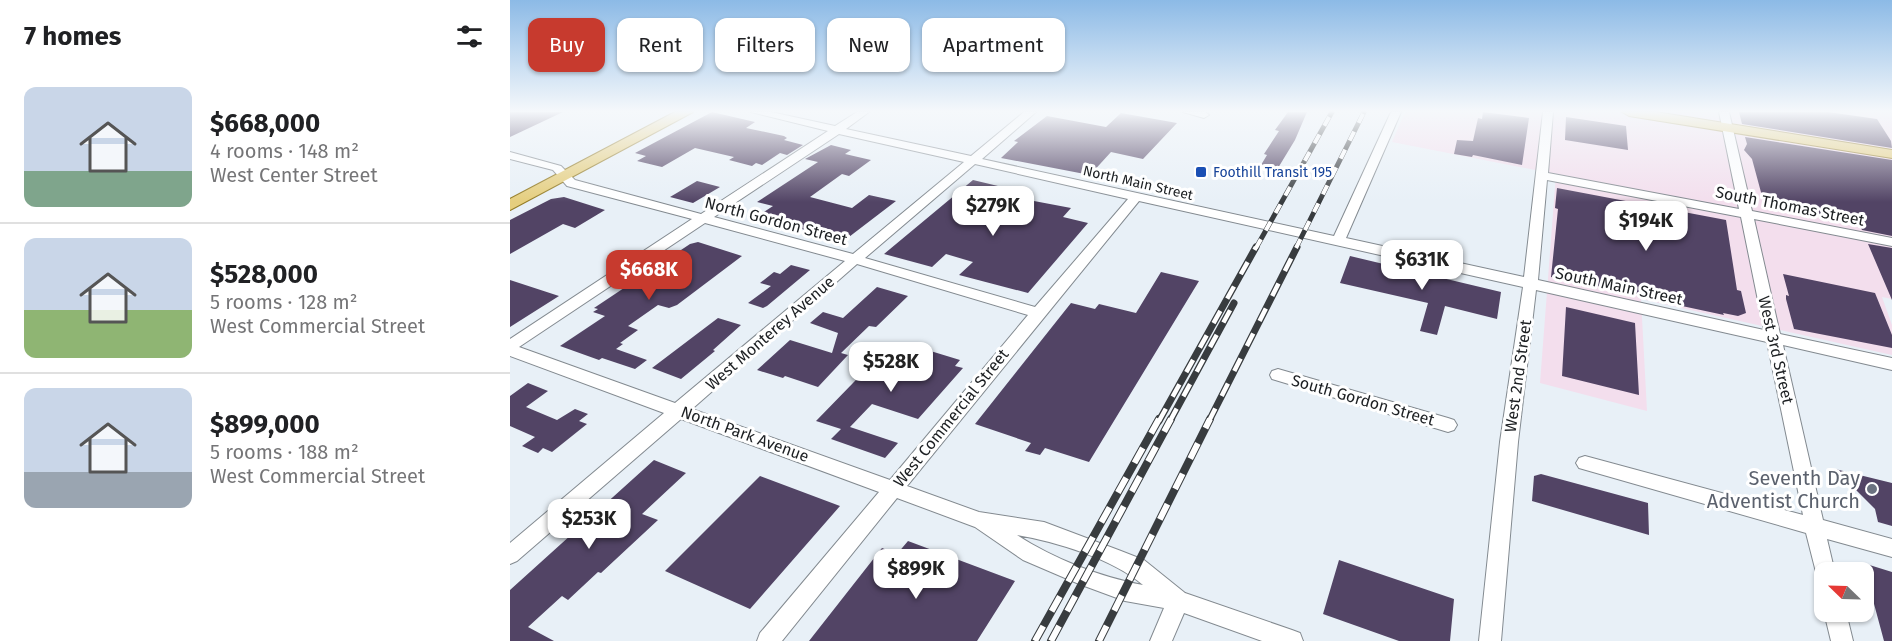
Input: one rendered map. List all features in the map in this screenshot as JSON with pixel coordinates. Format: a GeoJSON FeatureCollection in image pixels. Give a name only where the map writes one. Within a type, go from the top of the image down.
{"type":"FeatureCollection","features":[{"type":"Feature","properties":{"kind":"main road"},"geometry":{"type":"LineString","coordinates":[[510,205],[629,142]]}},
{"type":"Feature","properties":{"kind":"main road"},"geometry":{"type":"LineString","coordinates":[[1816,142],[1892,154]]}},
{"type":"Feature","properties":{"kind":"street"},"geometry":{"type":"LineString","coordinates":[[510,348],[818,142]]}},
{"type":"Feature","properties":{"kind":"street","name":"North Main Street"},"geometry":{"type":"LineString","coordinates":[[892,142],[1338,242]]}},
{"type":"Feature","properties":{"kind":"street","name":"West Monterey Avenue"},"geometry":{"type":"LineString","coordinates":[[510,555],[995,142]]}},
{"type":"Feature","properties":{"kind":"street"},"geometry":{"type":"LineString","coordinates":[[1338,242],[1383,142]]}},
{"type":"Feature","properties":{"kind":"street","name":"West 2nd Street"},"geometry":{"type":"LineString","coordinates":[[1490,641],[1509,442],[1530,285],[1545,142]]}},
{"type":"Feature","properties":{"kind":"street","name":"West 3rd Street"},"geometry":{"type":"LineString","coordinates":[[1731,142],[1822,562]]}},
{"type":"Feature","properties":{"kind":"street","name":"North Gordon Street"},"geometry":{"type":"LineString","coordinates":[[510,155],[557,168],[571,183],[855,259],[1038,313]]}},
{"type":"Feature","properties":{"kind":"street","name":"South Thomas Street"},"geometry":{"type":"LineString","coordinates":[[1541,175],[1892,242]]}},
{"type":"Feature","properties":{"kind":"street","name":"West Commercial Street"},"geometry":{"type":"LineString","coordinates":[[768,641],[1038,313],[1136,198]]}},
{"type":"Feature","properties":{"kind":"street","name":"South Main Street"},"geometry":{"type":"LineString","coordinates":[[1338,242],[1892,364]]}},
{"type":"Feature","properties":{"kind":"street","name":"North Park Avenue"},"geometry":{"type":"LineString","coordinates":[[510,348],[979,520],[1044,531],[1114,557],[1137,567],[1178,601]]}},
{"type":"Feature","properties":{"kind":"street","name":"South Gordon Street"},"geometry":{"type":"LineString","coordinates":[[1278,375],[1448,425]]}},
{"type":"Feature","properties":{"kind":"street"},"geometry":{"type":"LineString","coordinates":[[1585,463],[1892,548]]}},
{"type":"Feature","properties":{"kind":"street","name":"North Park Avenue"},"geometry":{"type":"LineString","coordinates":[[979,520],[1030,554],[1086,577],[1125,591],[1178,601]]}},
{"type":"Feature","properties":{"kind":"street"},"geometry":{"type":"LineString","coordinates":[[1161,641],[1178,601],[1292,641]]}},
{"type":"Feature","properties":{"kind":"street"},"geometry":{"type":"LineString","coordinates":[[1837,622],[1842,641]]}},
{"type":"Feature","properties":{"kind":"shaded area"},"geometry":{"type":"Polygon","coordinates":[[[1392,142],[1892,142],[1892,299],[1882,297],[1892,325],[1892,355],[1641,299],[1647,411],[1540,383],[1556,174],[1392,142]]]}},
{"type":"Feature","properties":{"kind":"building"},"geometry":{"type":"Polygon","coordinates":[[[656,142],[791,142],[803,145],[787,155],[780,153],[762,165],[756,163],[752,166],[729,160],[734,157],[695,148],[662,167],[637,161],[646,156],[635,153],[656,142]]]}},
{"type":"Feature","properties":{"kind":"building"},"geometry":{"type":"Polygon","coordinates":[[[1018,142],[1159,142],[1143,159],[1111,152],[1090,175],[1001,158],[1018,142]]]}},
{"type":"Feature","properties":{"kind":"building"},"geometry":{"type":"Polygon","coordinates":[[[1272,142],[1294,142],[1278,168],[1261,165],[1267,155],[1264,154],[1272,142]]]}},
{"type":"Feature","properties":{"kind":"building"},"geometry":{"type":"Polygon","coordinates":[[[1457,142],[1525,142],[1522,165],[1473,155],[1472,157],[1454,154],[1457,142]]]}},
{"type":"Feature","properties":{"kind":"building"},"geometry":{"type":"Polygon","coordinates":[[[1577,142],[1627,142],[1628,150],[1577,142]]]}},
{"type":"Feature","properties":{"kind":"building"},"geometry":{"type":"Polygon","coordinates":[[[1746,142],[1776,142],[1892,160],[1892,236],[1862,230],[1860,226],[1845,222],[1765,207],[1752,159],[1744,150],[1746,142]]]}},
{"type":"Feature","properties":{"kind":"building"},"geometry":{"type":"Polygon","coordinates":[[[1854,142],[1891,142],[1892,148],[1854,142]]]}},
{"type":"Feature","properties":{"kind":"building"},"geometry":{"type":"Polygon","coordinates":[[[831,145],[851,150],[845,154],[871,160],[849,176],[842,174],[810,197],[852,208],[869,195],[896,201],[845,240],[786,225],[782,228],[766,224],[775,218],[761,214],[773,206],[757,202],[818,162],[805,159],[831,145]]]}},
{"type":"Feature","properties":{"kind":"building"},"geometry":{"type":"Polygon","coordinates":[[[973,180],[998,186],[987,195],[1029,205],[1034,201],[1071,208],[1063,217],[1088,223],[1028,293],[959,275],[973,262],[946,254],[932,267],[884,254],[973,180]]]}},
{"type":"Feature","properties":{"kind":"building"},"geometry":{"type":"Polygon","coordinates":[[[697,181],[720,187],[693,203],[670,197],[697,181]]]}},
{"type":"Feature","properties":{"kind":"building"},"geometry":{"type":"Polygon","coordinates":[[[1557,188],[1726,220],[1737,290],[1741,291],[1746,313],[1738,316],[1723,313],[1724,315],[1654,300],[1652,297],[1551,277],[1558,209],[1555,208],[1557,188]]]}},
{"type":"Feature","properties":{"kind":"building"},"geometry":{"type":"Polygon","coordinates":[[[564,197],[605,210],[575,228],[563,224],[510,254],[510,220],[551,199],[564,197]]]}},
{"type":"Feature","properties":{"kind":"building"},"geometry":{"type":"Polygon","coordinates":[[[698,242],[742,256],[677,305],[669,308],[658,305],[628,326],[638,330],[620,343],[623,344],[616,349],[647,360],[635,369],[602,358],[599,360],[560,346],[605,316],[593,312],[598,309],[594,308],[690,244],[698,242]]]}},
{"type":"Feature","properties":{"kind":"building"},"geometry":{"type":"Polygon","coordinates":[[[1868,244],[1892,248],[1892,300],[1868,244]]]}},
{"type":"Feature","properties":{"kind":"building"},"geometry":{"type":"Polygon","coordinates":[[[1350,256],[1501,292],[1497,319],[1445,306],[1437,335],[1420,331],[1428,303],[1340,283],[1350,256]]]}},
{"type":"Feature","properties":{"kind":"building"},"geometry":{"type":"Polygon","coordinates":[[[791,265],[810,270],[767,306],[763,308],[748,303],[771,286],[760,283],[774,272],[780,274],[791,265]]]}},
{"type":"Feature","properties":{"kind":"building"},"geometry":{"type":"Polygon","coordinates":[[[1161,272],[1199,281],[1089,462],[1045,448],[1040,455],[1025,451],[1031,443],[975,424],[1071,303],[1095,309],[1099,304],[1136,313],[1161,272]]]}},
{"type":"Feature","properties":{"kind":"building"},"geometry":{"type":"Polygon","coordinates":[[[1783,274],[1875,293],[1892,335],[1892,348],[1794,329],[1786,299],[1786,295],[1789,296],[1783,274]]]}},
{"type":"Feature","properties":{"kind":"building"},"geometry":{"type":"Polygon","coordinates":[[[510,280],[559,296],[510,327],[510,280]]]}},
{"type":"Feature","properties":{"kind":"building"},"geometry":{"type":"Polygon","coordinates":[[[877,287],[908,296],[876,327],[869,326],[841,353],[848,355],[818,387],[757,370],[790,340],[832,353],[838,333],[810,323],[823,312],[843,318],[877,287]]]}},
{"type":"Feature","properties":{"kind":"building"},"geometry":{"type":"Polygon","coordinates":[[[1566,307],[1635,323],[1639,395],[1562,376],[1566,307]]]}},
{"type":"Feature","properties":{"kind":"building"},"geometry":{"type":"Polygon","coordinates":[[[718,318],[741,325],[713,350],[715,351],[681,379],[652,368],[718,318]]]}},
{"type":"Feature","properties":{"kind":"building"},"geometry":{"type":"Polygon","coordinates":[[[901,342],[960,360],[955,366],[963,368],[918,419],[872,404],[850,427],[898,443],[885,458],[831,439],[841,429],[816,421],[889,346],[896,347],[901,342]]]}},
{"type":"Feature","properties":{"kind":"building"},"geometry":{"type":"Polygon","coordinates":[[[528,383],[548,391],[526,407],[557,420],[575,409],[588,414],[579,421],[587,424],[552,452],[543,448],[538,453],[522,446],[535,437],[510,426],[510,396],[528,383]]]}},
{"type":"Feature","properties":{"kind":"building"},"geometry":{"type":"Polygon","coordinates":[[[654,460],[686,473],[642,514],[658,520],[601,573],[598,572],[568,600],[562,596],[528,627],[554,641],[510,641],[510,590],[654,460]]]}},
{"type":"Feature","properties":{"kind":"building"},"geometry":{"type":"Polygon","coordinates":[[[1835,469],[1892,483],[1892,526],[1878,522],[1875,509],[1835,469]]]}},
{"type":"Feature","properties":{"kind":"building"},"geometry":{"type":"Polygon","coordinates":[[[1541,474],[1648,503],[1649,535],[1532,501],[1534,476],[1541,474]]]}},
{"type":"Feature","properties":{"kind":"building"},"geometry":{"type":"Polygon","coordinates":[[[760,476],[840,506],[750,609],[665,571],[760,476]]]}},
{"type":"Feature","properties":{"kind":"building"},"geometry":{"type":"Polygon","coordinates":[[[908,541],[1015,581],[977,641],[809,641],[882,548],[897,554],[908,541]]]}},
{"type":"Feature","properties":{"kind":"building"},"geometry":{"type":"Polygon","coordinates":[[[1339,560],[1454,599],[1450,641],[1399,641],[1323,614],[1339,560]]]}},
{"type":"Feature","properties":{"kind":"building"},"geometry":{"type":"Polygon","coordinates":[[[1874,566],[1892,572],[1892,641],[1884,641],[1874,604],[1874,566]]]}},
{"type":"Feature","properties":{"kind":"railway"},"geometry":{"type":"LineString","coordinates":[[1256,248],[1315,142]]}},
{"type":"Feature","properties":{"kind":"railway"},"geometry":{"type":"LineString","coordinates":[[1296,248],[1349,142]]}},
{"type":"Feature","properties":{"kind":"railway"},"geometry":{"type":"LineString","coordinates":[[1159,421],[1256,247]]}},
{"type":"Feature","properties":{"kind":"railway"},"geometry":{"type":"LineString","coordinates":[[1209,421],[1297,247]]}},
{"type":"Feature","properties":{"kind":"railway"},"geometry":{"type":"LineString","coordinates":[[1170,421],[1234,303]]}},
{"type":"Feature","properties":{"kind":"railway"},"geometry":{"type":"LineString","coordinates":[[1035,641],[1159,419]]}},
{"type":"Feature","properties":{"kind":"railway"},"geometry":{"type":"LineString","coordinates":[[1051,641],[1171,419]]}},
{"type":"Feature","properties":{"kind":"railway"},"geometry":{"type":"LineString","coordinates":[[1099,641],[1209,421]]}},
{"type":"Feature","properties":{"kind":"place","name":"Foothill Transit 195"},"geometry":{"type":"Point","coordinates":[1201,172]}},
{"type":"Feature","properties":{"kind":"place","name":"Seventh Day Adventist Church"},"geometry":{"type":"Point","coordinates":[1872,489]}}]}
